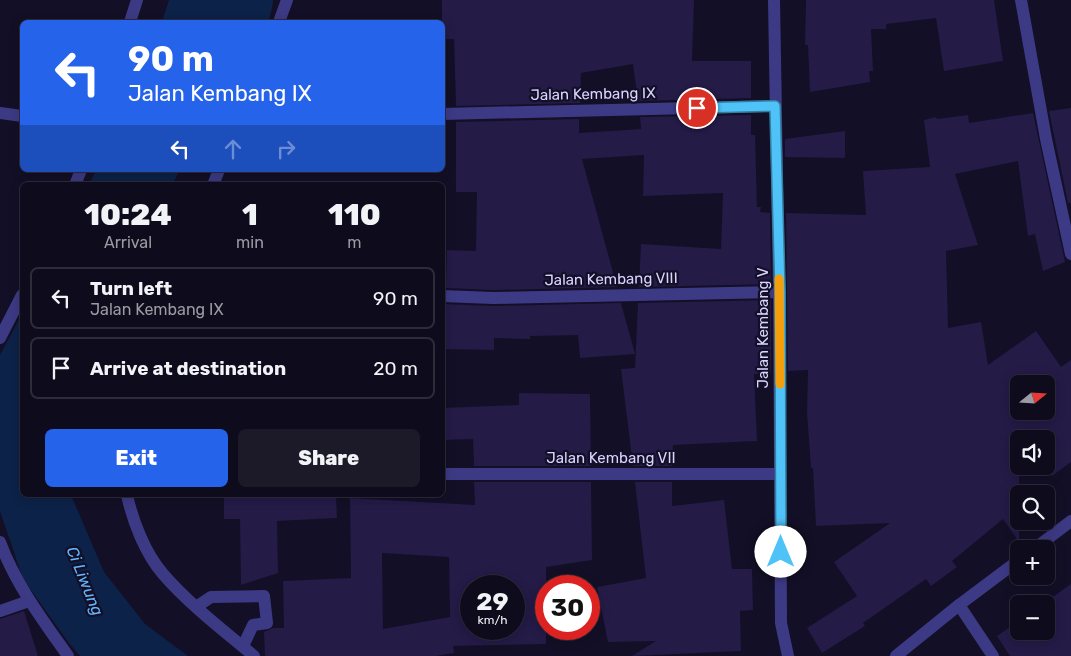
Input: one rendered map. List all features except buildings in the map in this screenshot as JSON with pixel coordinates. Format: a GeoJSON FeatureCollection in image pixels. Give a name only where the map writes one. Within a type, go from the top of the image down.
{"type":"FeatureCollection","features":[{"type":"Feature","properties":{"kind":"street"},"geometry":{"type":"LineString","coordinates":[[131,20],[137,0]]}},
{"type":"Feature","properties":{"kind":"street"},"geometry":{"type":"LineString","coordinates":[[280,20],[287,0]]}},
{"type":"Feature","properties":{"kind":"street","name":"Jalan Kembang V"},"geometry":{"type":"LineString","coordinates":[[774,0],[780,292],[781,623],[788,656]]}},
{"type":"Feature","properties":{"kind":"street"},"geometry":{"type":"LineString","coordinates":[[1021,0],[1046,139],[1071,254]]}},
{"type":"Feature","properties":{"kind":"street","name":"Jalan Kembang IX"},"geometry":{"type":"LineString","coordinates":[[445,114],[775,106]]}},
{"type":"Feature","properties":{"kind":"street"},"geometry":{"type":"LineString","coordinates":[[0,113],[20,116]]}},
{"type":"Feature","properties":{"kind":"street","name":"Jalan Kembang VIII"},"geometry":{"type":"LineString","coordinates":[[445,296],[503,298],[780,292]]}},
{"type":"Feature","properties":{"kind":"street"},"geometry":{"type":"LineString","coordinates":[[0,338],[20,299]]}},
{"type":"Feature","properties":{"kind":"street","name":"Jalan Kembang VII"},"geometry":{"type":"LineString","coordinates":[[445,474],[780,474]]}},
{"type":"Feature","properties":{"kind":"street"},"geometry":{"type":"LineString","coordinates":[[128,497],[132,515],[143,542],[162,573],[196,607],[254,656]]}},
{"type":"Feature","properties":{"kind":"street"},"geometry":{"type":"LineString","coordinates":[[1046,540],[1071,521]]}},
{"type":"Feature","properties":{"kind":"street"},"geometry":{"type":"LineString","coordinates":[[0,542],[9,566],[29,601],[68,656]]}},
{"type":"Feature","properties":{"kind":"street"},"geometry":{"type":"LineString","coordinates":[[896,656],[1010,567]]}},
{"type":"Feature","properties":{"kind":"street"},"geometry":{"type":"LineString","coordinates":[[196,607],[211,597],[264,596],[267,623],[253,624],[243,646]]}},
{"type":"Feature","properties":{"kind":"street"},"geometry":{"type":"LineString","coordinates":[[0,611],[29,601]]}},
{"type":"Feature","properties":{"kind":"street"},"geometry":{"type":"LineString","coordinates":[[960,605],[993,656]]}},
{"type":"Feature","properties":{"kind":"water"},"geometry":{"type":"Polygon","coordinates":[[[169,0],[243,0],[237,20],[163,20],[169,0]]]}},
{"type":"Feature","properties":{"kind":"water"},"geometry":{"type":"Polygon","coordinates":[[[95,172],[179,172],[174,182],[90,182],[95,172]]]}},
{"type":"Feature","properties":{"kind":"water"},"geometry":{"type":"Polygon","coordinates":[[[20,318],[20,497],[72,497],[104,572],[145,624],[188,656],[80,656],[23,579],[0,511],[0,355],[20,318]]]}},
{"type":"Feature","properties":{"kind":"waterway","name":"Ci Liwung"},"geometry":{"type":"LineString","coordinates":[[239,20],[244,0]]}},
{"type":"Feature","properties":{"kind":"slow traffic"},"geometry":{"type":"LineString","coordinates":[[779,279],[780,384]]}},
{"type":"Feature","properties":{"kind":"route"},"geometry":{"type":"LineString","coordinates":[[697,108],[775,106],[780,292],[781,552]]}}]}
